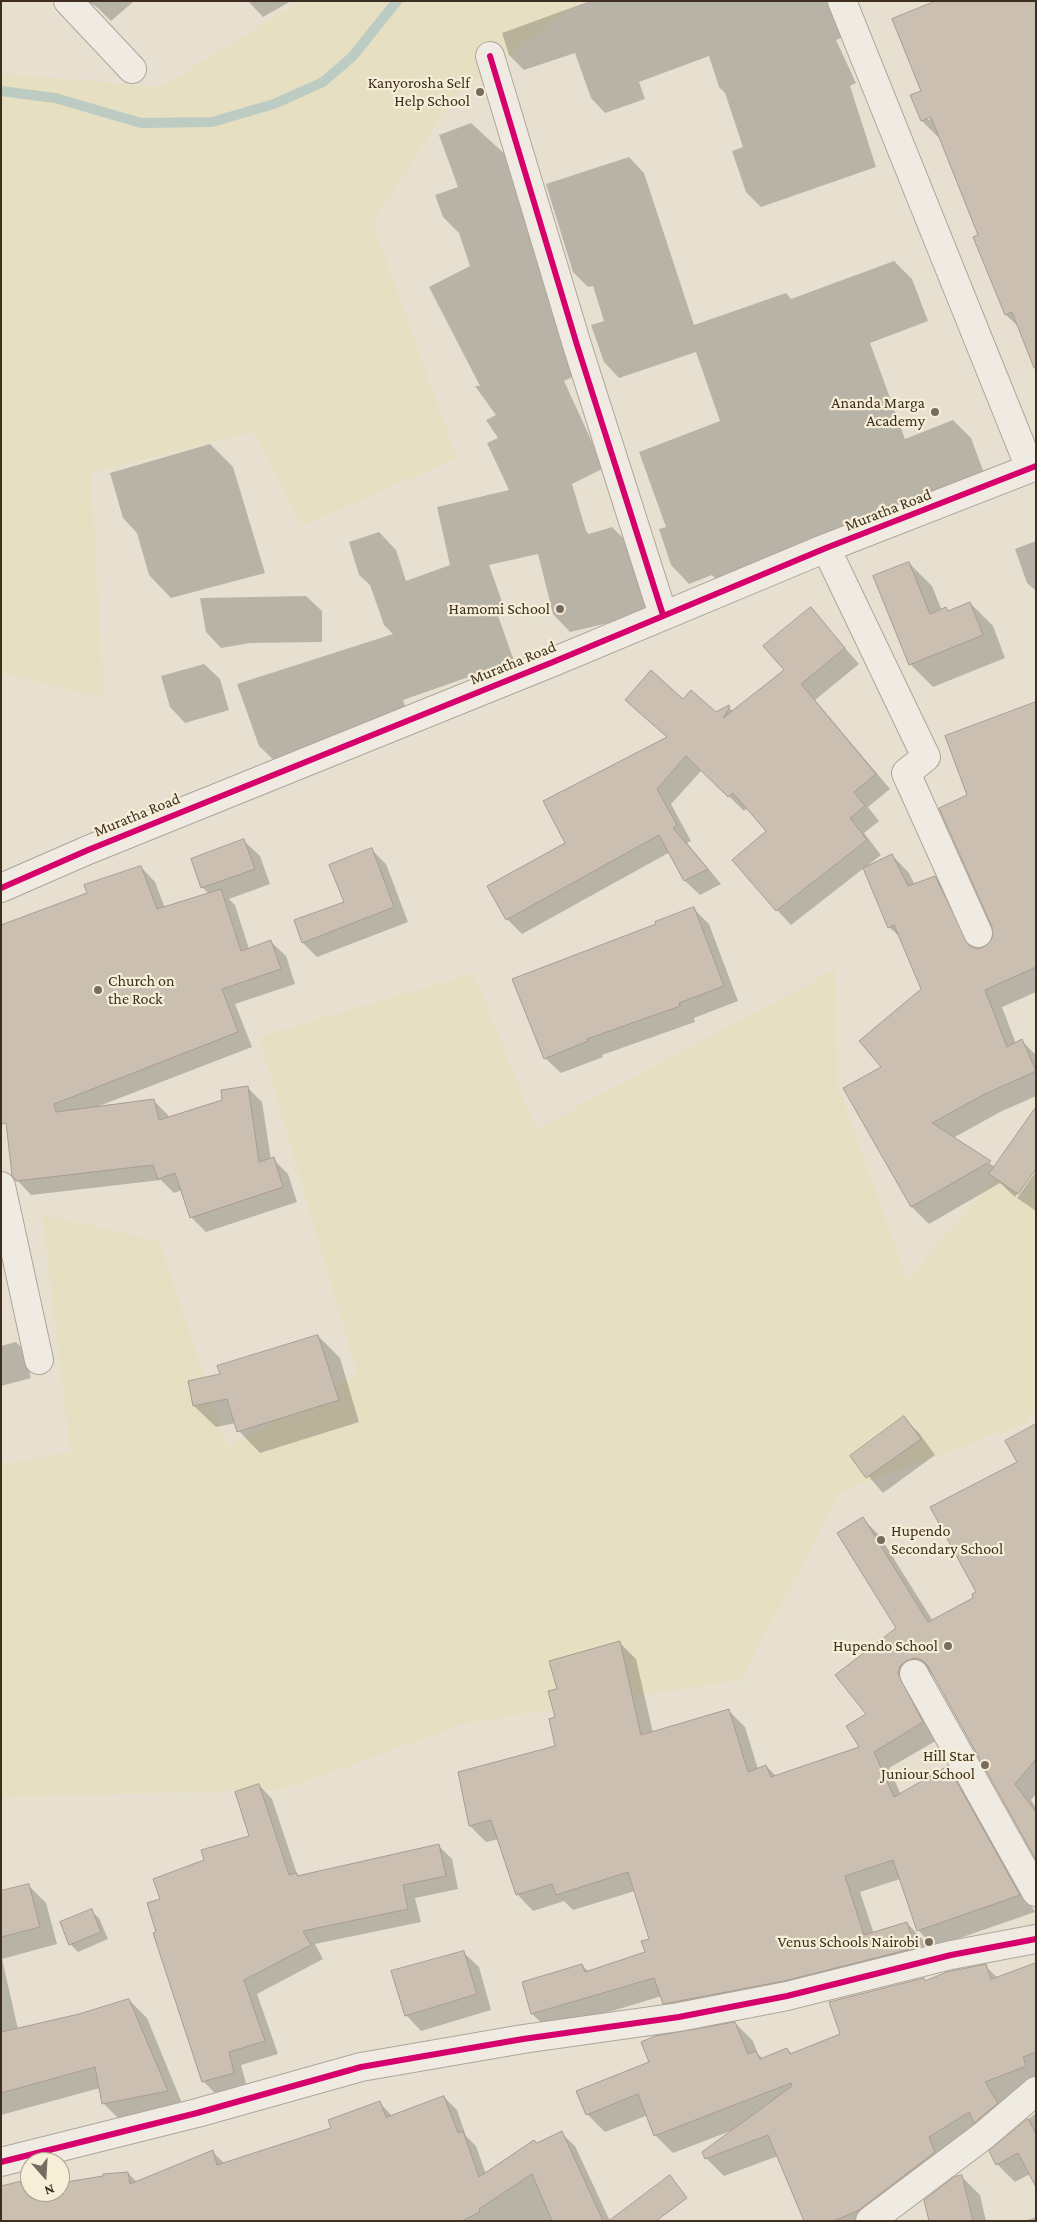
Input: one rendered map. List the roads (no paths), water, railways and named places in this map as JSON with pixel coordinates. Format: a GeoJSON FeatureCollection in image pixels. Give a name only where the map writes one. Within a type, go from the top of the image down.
{"type":"FeatureCollection","features":[{"type":"Feature","properties":{"kind":"street"},"geometry":{"type":"LineString","coordinates":[[68,1],[132,69]]}},
{"type":"Feature","properties":{"kind":"street"},"geometry":{"type":"LineString","coordinates":[[842,1],[1033,467]]}},
{"type":"Feature","properties":{"kind":"street"},"geometry":{"type":"LineString","coordinates":[[490,56],[577,345],[663,615]]}},
{"type":"Feature","properties":{"kind":"street","name":"Muratha Road"},"geometry":{"type":"LineString","coordinates":[[1,888],[88,850],[554,662],[826,548],[1033,467]]}},
{"type":"Feature","properties":{"kind":"street"},"geometry":{"type":"LineString","coordinates":[[826,548],[926,757],[906,773],[978,934]]}},
{"type":"Feature","properties":{"kind":"street"},"geometry":{"type":"LineString","coordinates":[[1,1186],[39,1360]]}},
{"type":"Feature","properties":{"kind":"street"},"geometry":{"type":"LineString","coordinates":[[914,1674],[1036,1892]]}},
{"type":"Feature","properties":{"kind":"street"},"geometry":{"type":"LineString","coordinates":[[1,2162],[197,2112],[361,2067],[523,2039],[679,2017],[787,1996],[951,1955],[1036,1939]]}},
{"type":"Feature","properties":{"kind":"street"},"geometry":{"type":"LineString","coordinates":[[870,2221],[984,2136],[1036,2091]]}},
{"type":"Feature","properties":{"kind":"waterway"},"geometry":{"type":"LineString","coordinates":[[1,91],[55,98],[141,123],[212,122],[274,104],[323,82],[352,57],[397,1]]}},
{"type":"Feature","properties":{"kind":"place","name":"Kanyorosha Self Help School"},"geometry":{"type":"Point","coordinates":[480,92]}},
{"type":"Feature","properties":{"kind":"place","name":"Ananda Marga Academy"},"geometry":{"type":"Point","coordinates":[935,412]}},
{"type":"Feature","properties":{"kind":"place","name":"Hamomi School"},"geometry":{"type":"Point","coordinates":[560,609]}},
{"type":"Feature","properties":{"kind":"place","name":"Church on the Rock"},"geometry":{"type":"Point","coordinates":[98,990]}},
{"type":"Feature","properties":{"kind":"place","name":"Hupendo Secondary School"},"geometry":{"type":"Point","coordinates":[881,1540]}},
{"type":"Feature","properties":{"kind":"place","name":"Hupendo School"},"geometry":{"type":"Point","coordinates":[948,1646]}},
{"type":"Feature","properties":{"kind":"place","name":"Hill Star Juniour School"},"geometry":{"type":"Point","coordinates":[985,1765]}},
{"type":"Feature","properties":{"kind":"place","name":"Venus Schools Nairobi"},"geometry":{"type":"Point","coordinates":[929,1942]}}]}
